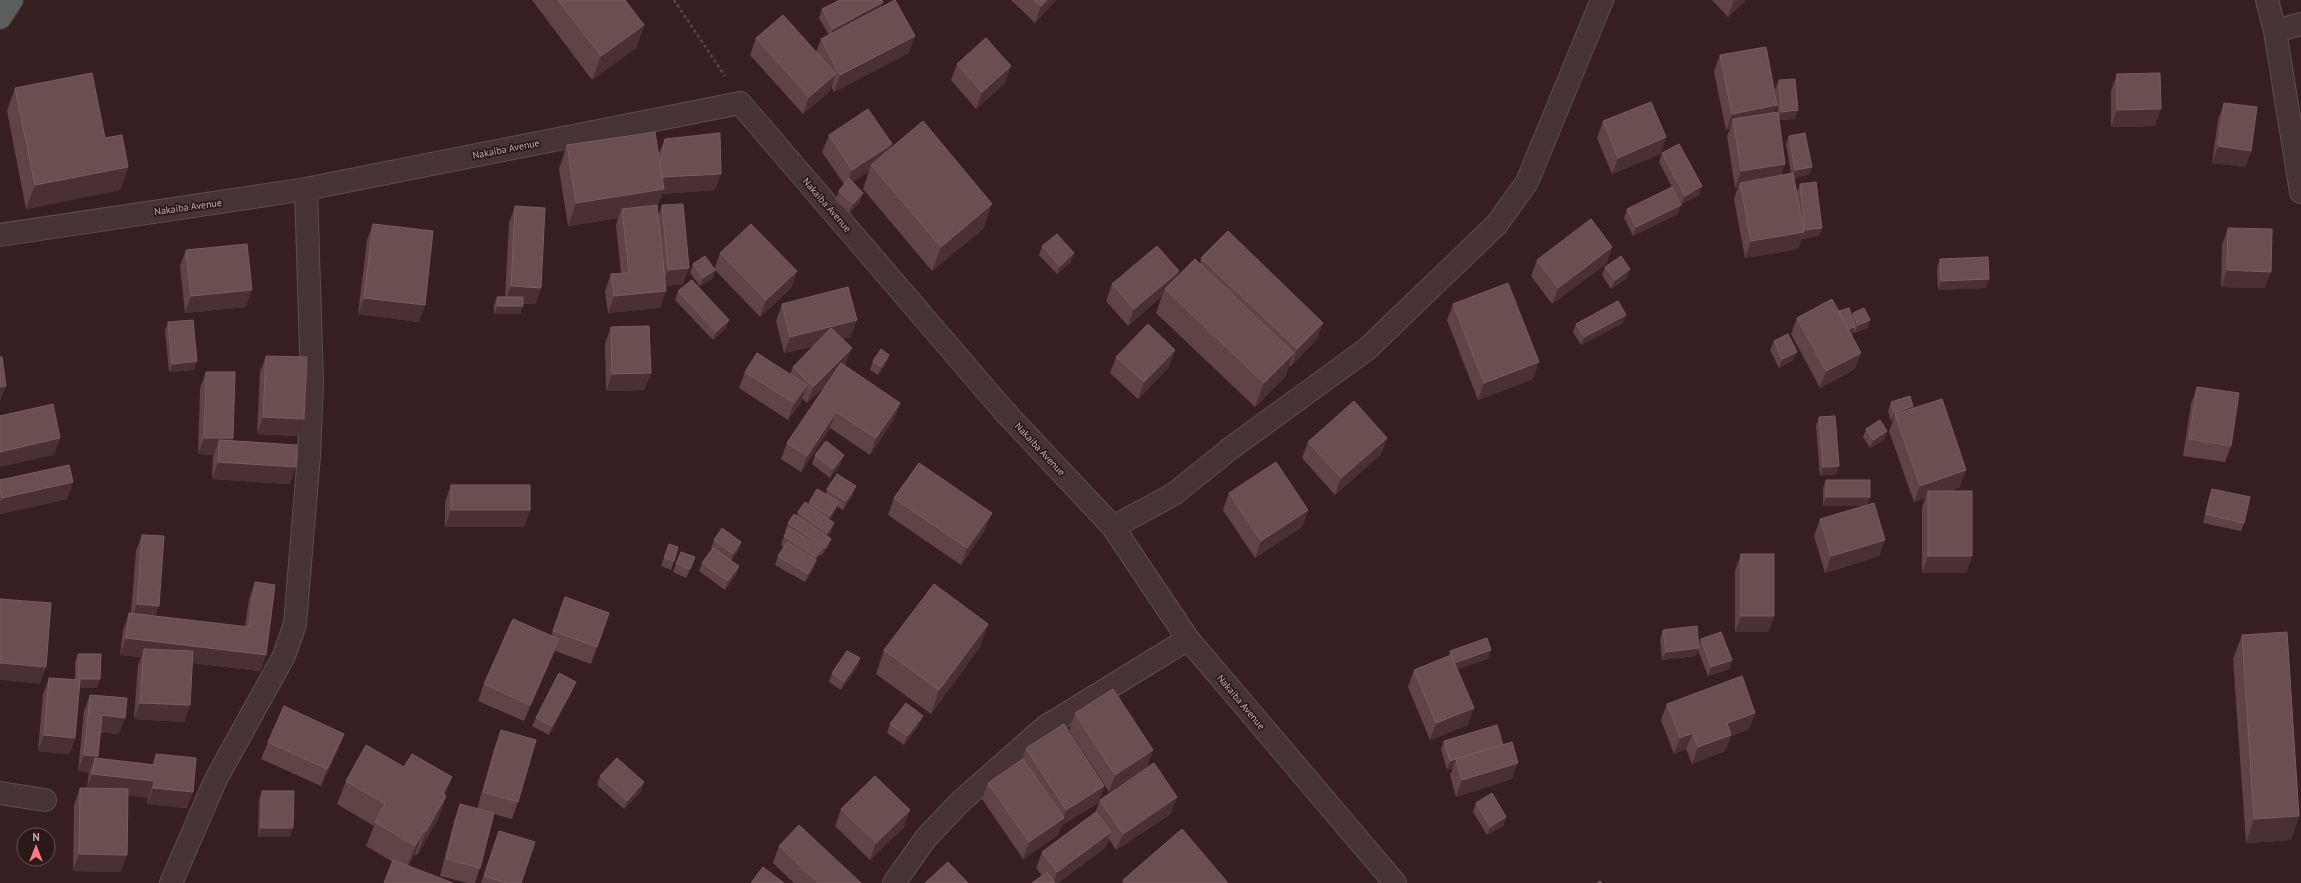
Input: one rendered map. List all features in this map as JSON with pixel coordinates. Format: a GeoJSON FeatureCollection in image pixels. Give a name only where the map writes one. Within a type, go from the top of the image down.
{"type":"FeatureCollection","features":[{"type":"Feature","properties":{"kind":"highway"},"geometry":{"type":"LineString","coordinates":[[0,18],[12,0]]}},
{"type":"Feature","properties":{"kind":"street"},"geometry":{"type":"LineString","coordinates":[[1113,527],[1174,494],[1231,448],[1367,349],[1497,224],[1527,182],[1602,0]]}},
{"type":"Feature","properties":{"kind":"street"},"geometry":{"type":"LineString","coordinates":[[2267,0],[2276,31],[2301,192]]}},
{"type":"Feature","properties":{"kind":"street"},"geometry":{"type":"LineString","coordinates":[[2276,31],[2301,24]]}},
{"type":"Feature","properties":{"kind":"street","name":"Nakaiba Avenue"},"geometry":{"type":"LineString","coordinates":[[0,235],[306,189],[740,103],[1005,412],[1113,527],[1188,639],[1395,883]]}},
{"type":"Feature","properties":{"kind":"street"},"geometry":{"type":"LineString","coordinates":[[171,883],[216,779],[284,656],[295,624],[312,383],[306,189]]}},
{"type":"Feature","properties":{"kind":"street"},"geometry":{"type":"LineString","coordinates":[[894,883],[926,838],[959,803],[1045,727],[1188,639]]}},
{"type":"Feature","properties":{"kind":"street"},"geometry":{"type":"LineString","coordinates":[[0,793],[45,800]]}},
{"type":"Feature","properties":{"kind":"path"},"geometry":{"type":"LineString","coordinates":[[674,0],[733,88],[740,103]]}},
{"type":"Feature","properties":{"kind":"building"},"geometry":{"type":"Polygon","coordinates":[[[558,0],[625,0],[644,25],[601,56],[558,0]]]}},
{"type":"Feature","properties":{"kind":"building"},"geometry":{"type":"Polygon","coordinates":[[[840,0],[882,0],[883,2],[833,29],[822,9],[840,0]]]}},
{"type":"Feature","properties":{"kind":"building"},"geometry":{"type":"Polygon","coordinates":[[[895,0],[915,36],[840,75],[821,39],[895,0]]]}},
{"type":"Feature","properties":{"kind":"building"},"geometry":{"type":"Polygon","coordinates":[[[1034,0],[1047,0],[1041,6],[1034,0]]]}},
{"type":"Feature","properties":{"kind":"building"},"geometry":{"type":"Polygon","coordinates":[[[783,15],[836,74],[809,97],[756,38],[783,15]]]}},
{"type":"Feature","properties":{"kind":"building"},"geometry":{"type":"Polygon","coordinates":[[[986,38],[1011,66],[982,92],[957,64],[986,38]]]}},
{"type":"Feature","properties":{"kind":"building"},"geometry":{"type":"Polygon","coordinates":[[[1766,47],[1777,105],[1732,114],[1720,55],[1766,47]]]}},
{"type":"Feature","properties":{"kind":"building"},"geometry":{"type":"Polygon","coordinates":[[[92,73],[105,138],[122,135],[128,167],[35,185],[15,88],[92,73]]]}},
{"type":"Feature","properties":{"kind":"building"},"geometry":{"type":"Polygon","coordinates":[[[2160,73],[2161,109],[2117,110],[2117,74],[2160,73]]]}},
{"type":"Feature","properties":{"kind":"building"},"geometry":{"type":"Polygon","coordinates":[[[1795,79],[1798,110],[1781,112],[1779,80],[1795,79]]]}},
{"type":"Feature","properties":{"kind":"building"},"geometry":{"type":"Polygon","coordinates":[[[1651,102],[1666,137],[1618,158],[1603,121],[1651,102]]]}},
{"type":"Feature","properties":{"kind":"building"},"geometry":{"type":"Polygon","coordinates":[[[2224,103],[2257,107],[2251,151],[2218,146],[2224,103]]]}},
{"type":"Feature","properties":{"kind":"building"},"geometry":{"type":"Polygon","coordinates":[[[868,109],[892,144],[852,170],[829,135],[868,109]]]}},
{"type":"Feature","properties":{"kind":"building"},"geometry":{"type":"Polygon","coordinates":[[[1778,112],[1785,164],[1741,171],[1733,119],[1778,112]]]}},
{"type":"Feature","properties":{"kind":"building"},"geometry":{"type":"Polygon","coordinates":[[[923,121],[992,204],[941,247],[871,165],[923,121]]]}},
{"type":"Feature","properties":{"kind":"building"},"geometry":{"type":"Polygon","coordinates":[[[655,132],[664,189],[576,203],[567,145],[655,132]]]}},
{"type":"Feature","properties":{"kind":"building"},"geometry":{"type":"Polygon","coordinates":[[[720,133],[721,174],[662,177],[660,166],[665,139],[720,133]]]}},
{"type":"Feature","properties":{"kind":"building"},"geometry":{"type":"Polygon","coordinates":[[[1805,133],[1812,167],[1795,170],[1789,136],[1805,133]]]}},
{"type":"Feature","properties":{"kind":"building"},"geometry":{"type":"Polygon","coordinates":[[[1679,144],[1702,186],[1685,196],[1662,153],[1679,144]]]}},
{"type":"Feature","properties":{"kind":"building"},"geometry":{"type":"Polygon","coordinates":[[[1793,173],[1804,232],[1751,241],[1740,183],[1793,173]]]}},
{"type":"Feature","properties":{"kind":"building"},"geometry":{"type":"Polygon","coordinates":[[[849,178],[863,193],[853,204],[839,191],[849,178]]]}},
{"type":"Feature","properties":{"kind":"building"},"geometry":{"type":"Polygon","coordinates":[[[1816,182],[1822,228],[1805,230],[1800,184],[1816,182]]]}},
{"type":"Feature","properties":{"kind":"building"},"geometry":{"type":"Polygon","coordinates":[[[1672,187],[1681,205],[1636,227],[1627,209],[1672,187]]]}},
{"type":"Feature","properties":{"kind":"building"},"geometry":{"type":"Polygon","coordinates":[[[683,204],[689,268],[668,270],[662,205],[683,204]]]}},
{"type":"Feature","properties":{"kind":"building"},"geometry":{"type":"Polygon","coordinates":[[[657,205],[666,291],[614,296],[611,274],[629,273],[622,209],[657,205]]]}},
{"type":"Feature","properties":{"kind":"building"},"geometry":{"type":"Polygon","coordinates":[[[515,206],[545,208],[541,288],[511,286],[515,206]]]}},
{"type":"Feature","properties":{"kind":"building"},"geometry":{"type":"Polygon","coordinates":[[[1591,219],[1612,247],[1558,288],[1537,260],[1591,219]]]}},
{"type":"Feature","properties":{"kind":"building"},"geometry":{"type":"Polygon","coordinates":[[[373,224],[433,231],[425,305],[364,298],[373,224]]]}},
{"type":"Feature","properties":{"kind":"building"},"geometry":{"type":"Polygon","coordinates":[[[751,224],[797,271],[766,300],[720,253],[751,224]]]}},
{"type":"Feature","properties":{"kind":"building"},"geometry":{"type":"Polygon","coordinates":[[[2228,228],[2272,229],[2271,272],[2227,270],[2228,228]]]}},
{"type":"Feature","properties":{"kind":"building"},"geometry":{"type":"Polygon","coordinates":[[[1228,231],[1323,323],[1297,349],[1201,258],[1228,231]]]}},
{"type":"Feature","properties":{"kind":"building"},"geometry":{"type":"Polygon","coordinates":[[[1057,234],[1074,253],[1060,266],[1042,246],[1057,234]]]}},
{"type":"Feature","properties":{"kind":"building"},"geometry":{"type":"Polygon","coordinates":[[[247,244],[252,290],[191,296],[186,250],[247,244]]]}},
{"type":"Feature","properties":{"kind":"building"},"geometry":{"type":"Polygon","coordinates":[[[1157,246],[1179,271],[1134,309],[1112,284],[1157,246]]]}},
{"type":"Feature","properties":{"kind":"building"},"geometry":{"type":"Polygon","coordinates":[[[705,256],[715,270],[703,278],[693,264],[705,256]]]}},
{"type":"Feature","properties":{"kind":"building"},"geometry":{"type":"Polygon","coordinates":[[[1621,256],[1630,269],[1615,280],[1605,267],[1621,256]]]}},
{"type":"Feature","properties":{"kind":"building"},"geometry":{"type":"Polygon","coordinates":[[[1988,257],[1989,279],[1941,281],[1940,259],[1988,257]]]}},
{"type":"Feature","properties":{"kind":"building"},"geometry":{"type":"Polygon","coordinates":[[[1195,259],[1294,353],[1264,383],[1165,289],[1195,259]]]}},
{"type":"Feature","properties":{"kind":"building"},"geometry":{"type":"Polygon","coordinates":[[[692,280],[729,320],[716,332],[678,291],[692,280]]]}},
{"type":"Feature","properties":{"kind":"building"},"geometry":{"type":"Polygon","coordinates":[[[1508,283],[1539,362],[1484,383],[1453,304],[1508,283]]]}},
{"type":"Feature","properties":{"kind":"building"},"geometry":{"type":"Polygon","coordinates":[[[848,287],[857,320],[790,337],[782,304],[848,287]]]}},
{"type":"Feature","properties":{"kind":"building"},"geometry":{"type":"Polygon","coordinates":[[[497,297],[523,297],[523,306],[498,306],[497,297]]]}},
{"type":"Feature","properties":{"kind":"building"},"geometry":{"type":"Polygon","coordinates":[[[1832,299],[1861,353],[1826,371],[1797,318],[1832,299]]]}},
{"type":"Feature","properties":{"kind":"building"},"geometry":{"type":"Polygon","coordinates":[[[1618,301],[1626,315],[1584,337],[1576,324],[1618,301]]]}},
{"type":"Feature","properties":{"kind":"building"},"geometry":{"type":"Polygon","coordinates":[[[1849,308],[1855,327],[1848,329],[1839,311],[1849,308]]]}},
{"type":"Feature","properties":{"kind":"building"},"geometry":{"type":"Polygon","coordinates":[[[1864,308],[1870,320],[1858,325],[1853,313],[1864,308]]]}},
{"type":"Feature","properties":{"kind":"building"},"geometry":{"type":"Polygon","coordinates":[[[193,320],[197,361],[172,364],[168,322],[193,320]]]}},
{"type":"Feature","properties":{"kind":"building"},"geometry":{"type":"Polygon","coordinates":[[[1148,324],[1175,350],[1144,382],[1116,357],[1148,324]]]}},
{"type":"Feature","properties":{"kind":"building"},"geometry":{"type":"Polygon","coordinates":[[[649,326],[651,373],[612,374],[611,327],[649,326]]]}},
{"type":"Feature","properties":{"kind":"building"},"geometry":{"type":"Polygon","coordinates":[[[831,328],[852,348],[813,387],[793,367],[831,328]]]}},
{"type":"Feature","properties":{"kind":"building"},"geometry":{"type":"Polygon","coordinates":[[[1788,334],[1797,352],[1782,359],[1774,341],[1788,334]]]}},
{"type":"Feature","properties":{"kind":"building"},"geometry":{"type":"Polygon","coordinates":[[[881,349],[889,355],[881,367],[873,361],[881,349]]]}},
{"type":"Feature","properties":{"kind":"building"},"geometry":{"type":"Polygon","coordinates":[[[757,353],[807,385],[794,403],[745,372],[757,353]]]}},
{"type":"Feature","properties":{"kind":"building"},"geometry":{"type":"Polygon","coordinates":[[[266,356],[307,357],[304,419],[263,417],[266,356]]]}},
{"type":"Feature","properties":{"kind":"building"},"geometry":{"type":"Polygon","coordinates":[[[0,357],[2,357],[6,386],[0,387],[0,357]]]}},
{"type":"Feature","properties":{"kind":"building"},"geometry":{"type":"Polygon","coordinates":[[[841,363],[900,403],[876,438],[836,412],[807,456],[787,443],[841,363]]]}},
{"type":"Feature","properties":{"kind":"building"},"geometry":{"type":"Polygon","coordinates":[[[206,372],[235,372],[233,438],[204,438],[206,372]]]}},
{"type":"Feature","properties":{"kind":"building"},"geometry":{"type":"Polygon","coordinates":[[[2197,387],[2239,393],[2231,446],[2189,439],[2197,387]]]}},
{"type":"Feature","properties":{"kind":"building"},"geometry":{"type":"Polygon","coordinates":[[[1910,396],[1913,406],[1894,413],[1891,402],[1910,396]]]}},
{"type":"Feature","properties":{"kind":"building"},"geometry":{"type":"Polygon","coordinates":[[[1942,399],[1966,470],[1920,486],[1895,414],[1942,399]]]}},
{"type":"Feature","properties":{"kind":"building"},"geometry":{"type":"Polygon","coordinates":[[[1354,401],[1387,438],[1341,478],[1308,442],[1354,401]]]}},
{"type":"Feature","properties":{"kind":"building"},"geometry":{"type":"Polygon","coordinates":[[[53,404],[60,438],[0,452],[0,416],[53,404]]]}},
{"type":"Feature","properties":{"kind":"building"},"geometry":{"type":"Polygon","coordinates":[[[1835,416],[1839,466],[1823,467],[1819,417],[1835,416]]]}},
{"type":"Feature","properties":{"kind":"building"},"geometry":{"type":"Polygon","coordinates":[[[1880,420],[1887,431],[1873,440],[1866,429],[1880,420]]]}},
{"type":"Feature","properties":{"kind":"building"},"geometry":{"type":"Polygon","coordinates":[[[219,440],[297,445],[296,467],[218,462],[219,440]]]}},
{"type":"Feature","properties":{"kind":"building"},"geometry":{"type":"Polygon","coordinates":[[[826,441],[844,455],[833,469],[815,455],[826,441]]]}},
{"type":"Feature","properties":{"kind":"building"},"geometry":{"type":"Polygon","coordinates":[[[1276,462],[1308,510],[1261,541],[1229,493],[1276,462]]]}},
{"type":"Feature","properties":{"kind":"building"},"geometry":{"type":"Polygon","coordinates":[[[919,463],[992,513],[967,548],[894,498],[919,463]]]}},
{"type":"Feature","properties":{"kind":"building"},"geometry":{"type":"Polygon","coordinates":[[[69,465],[73,482],[2,498],[0,491],[0,480],[69,465]]]}},
{"type":"Feature","properties":{"kind":"building"},"geometry":{"type":"Polygon","coordinates":[[[837,474],[856,486],[846,501],[827,489],[837,474]]]}},
{"type":"Feature","properties":{"kind":"building"},"geometry":{"type":"Polygon","coordinates":[[[1826,480],[1870,480],[1870,497],[1826,497],[1826,480]]]}},
{"type":"Feature","properties":{"kind":"building"},"geometry":{"type":"Polygon","coordinates":[[[451,485],[530,485],[530,510],[451,510],[451,485]]]}},
{"type":"Feature","properties":{"kind":"building"},"geometry":{"type":"Polygon","coordinates":[[[817,489],[839,502],[830,516],[809,503],[817,489]]]}},
{"type":"Feature","properties":{"kind":"building"},"geometry":{"type":"Polygon","coordinates":[[[2212,489],[2250,497],[2244,523],[2206,514],[2212,489]]]}},
{"type":"Feature","properties":{"kind":"building"},"geometry":{"type":"Polygon","coordinates":[[[1928,491],[1972,491],[1972,556],[1928,556],[1928,491]]]}},
{"type":"Feature","properties":{"kind":"building"},"geometry":{"type":"Polygon","coordinates":[[[805,502],[834,523],[827,533],[798,512],[805,502]]]}},
{"type":"Feature","properties":{"kind":"building"},"geometry":{"type":"Polygon","coordinates":[[[1874,503],[1885,540],[1831,556],[1820,519],[1874,503]]]}},
{"type":"Feature","properties":{"kind":"building"},"geometry":{"type":"Polygon","coordinates":[[[794,514],[831,539],[825,548],[788,523],[794,514]]]}},
{"type":"Feature","properties":{"kind":"building"},"geometry":{"type":"Polygon","coordinates":[[[722,528],[741,542],[733,554],[714,540],[722,528]]]}},
{"type":"Feature","properties":{"kind":"building"},"geometry":{"type":"Polygon","coordinates":[[[789,528],[822,548],[816,557],[784,536],[789,528]]]}},
{"type":"Feature","properties":{"kind":"building"},"geometry":{"type":"Polygon","coordinates":[[[142,535],[164,536],[159,606],[137,604],[142,535]]]}},
{"type":"Feature","properties":{"kind":"building"},"geometry":{"type":"Polygon","coordinates":[[[787,542],[816,560],[808,574],[778,556],[787,542]]]}},
{"type":"Feature","properties":{"kind":"building"},"geometry":{"type":"Polygon","coordinates":[[[669,544],[678,547],[674,561],[664,558],[669,544]]]}},
{"type":"Feature","properties":{"kind":"building"},"geometry":{"type":"Polygon","coordinates":[[[713,548],[739,566],[728,581],[702,563],[713,548]]]}},
{"type":"Feature","properties":{"kind":"building"},"geometry":{"type":"Polygon","coordinates":[[[681,552],[695,557],[690,569],[676,564],[681,552]]]}},
{"type":"Feature","properties":{"kind":"building"},"geometry":{"type":"Polygon","coordinates":[[[1741,554],[1774,554],[1774,616],[1741,616],[1741,554]]]}},
{"type":"Feature","properties":{"kind":"building"},"geometry":{"type":"Polygon","coordinates":[[[255,582],[275,585],[266,655],[126,638],[129,613],[249,627],[255,582]]]}},
{"type":"Feature","properties":{"kind":"building"},"geometry":{"type":"Polygon","coordinates":[[[934,584],[988,624],[939,690],[884,650],[934,584]]]}},
{"type":"Feature","properties":{"kind":"building"},"geometry":{"type":"Polygon","coordinates":[[[565,597],[609,613],[597,647],[553,631],[565,597]]]}},
{"type":"Feature","properties":{"kind":"building"},"geometry":{"type":"Polygon","coordinates":[[[0,599],[51,603],[46,667],[0,663],[0,599]]]}},
{"type":"Feature","properties":{"kind":"building"},"geometry":{"type":"Polygon","coordinates":[[[513,619],[559,639],[530,705],[484,684],[513,619]]]}},
{"type":"Feature","properties":{"kind":"building"},"geometry":{"type":"Polygon","coordinates":[[[1697,626],[1699,648],[1666,652],[1663,630],[1697,626]]]}},
{"type":"Feature","properties":{"kind":"building"},"geometry":{"type":"Polygon","coordinates":[[[1721,632],[1732,660],[1711,667],[1701,639],[1721,632]]]}},
{"type":"Feature","properties":{"kind":"building"},"geometry":{"type":"Polygon","coordinates":[[[2287,632],[2299,816],[2254,819],[2242,635],[2287,632]]]}},
{"type":"Feature","properties":{"kind":"building"},"geometry":{"type":"Polygon","coordinates":[[[1487,638],[1491,650],[1454,663],[1450,651],[1487,638]]]}},
{"type":"Feature","properties":{"kind":"building"},"geometry":{"type":"Polygon","coordinates":[[[144,649],[193,651],[190,705],[140,703],[144,649]]]}},
{"type":"Feature","properties":{"kind":"building"},"geometry":{"type":"Polygon","coordinates":[[[847,651],[860,658],[844,682],[832,673],[847,651]]]}},
{"type":"Feature","properties":{"kind":"building"},"geometry":{"type":"Polygon","coordinates":[[[78,654],[101,654],[100,679],[78,679],[78,654]]]}},
{"type":"Feature","properties":{"kind":"building"},"geometry":{"type":"Polygon","coordinates":[[[1451,655],[1474,708],[1436,723],[1414,670],[1451,655]]]}},
{"type":"Feature","properties":{"kind":"building"},"geometry":{"type":"Polygon","coordinates":[[[559,673],[576,682],[552,726],[536,718],[559,673]]]}},
{"type":"Feature","properties":{"kind":"building"},"geometry":{"type":"Polygon","coordinates":[[[1742,676],[1755,713],[1727,723],[1731,735],[1698,747],[1693,733],[1680,738],[1667,704],[1742,676]]]}},
{"type":"Feature","properties":{"kind":"building"},"geometry":{"type":"Polygon","coordinates":[[[49,678],[80,680],[75,738],[44,735],[49,678]]]}},
{"type":"Feature","properties":{"kind":"building"},"geometry":{"type":"Polygon","coordinates":[[[1113,689],[1153,750],[1115,775],[1075,713],[1113,689]]]}},
{"type":"Feature","properties":{"kind":"building"},"geometry":{"type":"Polygon","coordinates":[[[90,695],[127,698],[125,718],[102,715],[98,756],[84,755],[90,695]]]}},
{"type":"Feature","properties":{"kind":"building"},"geometry":{"type":"Polygon","coordinates":[[[906,703],[923,716],[907,736],[890,724],[906,703]]]}},
{"type":"Feature","properties":{"kind":"building"},"geometry":{"type":"Polygon","coordinates":[[[284,706],[344,734],[327,769],[268,742],[284,706]]]}},
{"type":"Feature","properties":{"kind":"building"},"geometry":{"type":"Polygon","coordinates":[[[1064,724],[1104,786],[1066,810],[1026,748],[1064,724]]]}},
{"type":"Feature","properties":{"kind":"building"},"geometry":{"type":"Polygon","coordinates":[[[1497,725],[1503,745],[1450,761],[1444,741],[1497,725]]]}},
{"type":"Feature","properties":{"kind":"building"},"geometry":{"type":"Polygon","coordinates":[[[501,730],[536,740],[518,802],[483,792],[501,730]]]}},
{"type":"Feature","properties":{"kind":"building"},"geometry":{"type":"Polygon","coordinates":[[[1512,742],[1518,763],[1462,780],[1456,759],[1512,742]]]}},
{"type":"Feature","properties":{"kind":"building"},"geometry":{"type":"Polygon","coordinates":[[[366,745],[404,767],[412,754],[452,777],[443,793],[446,796],[426,831],[424,830],[415,846],[375,822],[385,804],[346,781],[366,745]]]}},
{"type":"Feature","properties":{"kind":"building"},"geometry":{"type":"Polygon","coordinates":[[[156,754],[196,758],[193,792],[153,788],[154,781],[92,774],[95,758],[155,765],[156,754]]]}},
{"type":"Feature","properties":{"kind":"building"},"geometry":{"type":"Polygon","coordinates":[[[617,758],[644,782],[627,801],[600,776],[617,758]]]}},
{"type":"Feature","properties":{"kind":"building"},"geometry":{"type":"Polygon","coordinates":[[[1023,759],[1064,818],[1029,842],[988,783],[1023,759]]]}},
{"type":"Feature","properties":{"kind":"building"},"geometry":{"type":"Polygon","coordinates":[[[1154,763],[1177,797],[1123,834],[1100,800],[1154,763]]]}},
{"type":"Feature","properties":{"kind":"building"},"geometry":{"type":"Polygon","coordinates":[[[875,776],[910,810],[876,843],[841,809],[875,776]]]}},
{"type":"Feature","properties":{"kind":"building"},"geometry":{"type":"Polygon","coordinates":[[[80,788],[128,789],[127,855],[79,854],[80,788]]]}},
{"type":"Feature","properties":{"kind":"building"},"geometry":{"type":"Polygon","coordinates":[[[262,791],[294,791],[293,828],[261,828],[262,791]]]}},
{"type":"Feature","properties":{"kind":"building"},"geometry":{"type":"Polygon","coordinates":[[[1492,793],[1506,817],[1490,827],[1476,803],[1492,793]]]}},
{"type":"Feature","properties":{"kind":"building"},"geometry":{"type":"Polygon","coordinates":[[[460,804],[494,813],[480,868],[446,859],[460,804]]]}},
{"type":"Feature","properties":{"kind":"building"},"geometry":{"type":"Polygon","coordinates":[[[1096,812],[1111,832],[1057,872],[1042,852],[1096,812]]]}},
{"type":"Feature","properties":{"kind":"building"},"geometry":{"type":"Polygon","coordinates":[[[799,825],[861,883],[818,883],[779,846],[799,825]]]}},
{"type":"Feature","properties":{"kind":"building"},"geometry":{"type":"Polygon","coordinates":[[[1182,829],[1228,883],[1126,883],[1123,880],[1182,829]]]}},
{"type":"Feature","properties":{"kind":"building"},"geometry":{"type":"Polygon","coordinates":[[[499,831],[535,842],[521,883],[507,883],[484,876],[499,831]]]}},
{"type":"Feature","properties":{"kind":"building"},"geometry":{"type":"Polygon","coordinates":[[[393,860],[453,883],[384,883],[393,860]]]}},
{"type":"Feature","properties":{"kind":"building"},"geometry":{"type":"Polygon","coordinates":[[[948,862],[968,883],[925,883],[948,862]]]}},
{"type":"Feature","properties":{"kind":"building"},"geometry":{"type":"Polygon","coordinates":[[[763,867],[784,883],[751,883],[763,867]]]}},
{"type":"Feature","properties":{"kind":"building"},"geometry":{"type":"Polygon","coordinates":[[[1047,872],[1055,883],[1032,883],[1047,872]]]}}]}
